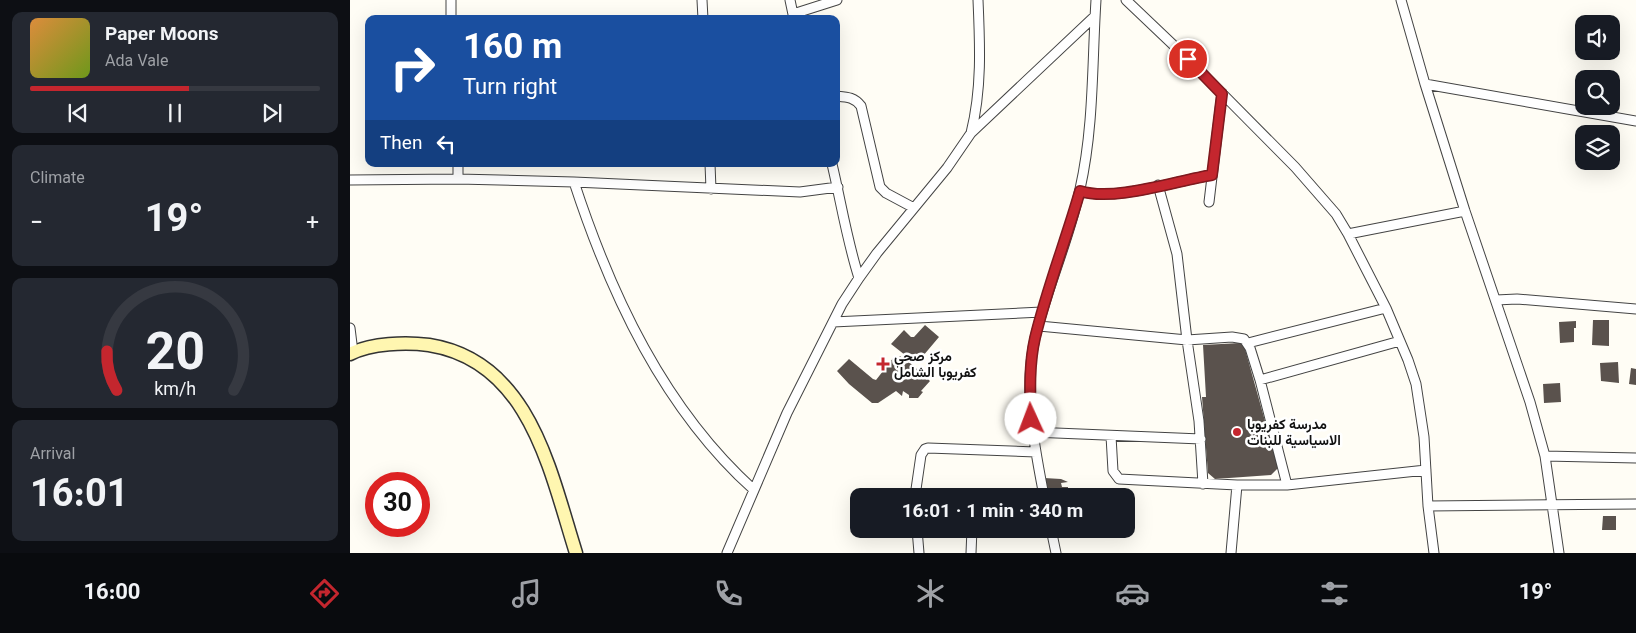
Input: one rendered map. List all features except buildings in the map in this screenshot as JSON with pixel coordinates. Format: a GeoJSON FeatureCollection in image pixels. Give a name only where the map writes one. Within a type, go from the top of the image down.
{"type":"FeatureCollection","features":[{"type":"Feature","properties":{"kind":"main road"},"geometry":{"type":"LineString","coordinates":[[352,353],[395,344],[438,346],[459,352],[478,362],[498,379],[516,398],[534,430],[546,460],[576,553]]}},
{"type":"Feature","properties":{"kind":"street"},"geometry":{"type":"LineString","coordinates":[[451,15],[452,0]]}},
{"type":"Feature","properties":{"kind":"street"},"geometry":{"type":"LineString","coordinates":[[702,0],[703,15]]}},
{"type":"Feature","properties":{"kind":"street"},"geometry":{"type":"LineString","coordinates":[[790,0],[793,15]]}},
{"type":"Feature","properties":{"kind":"street"},"geometry":{"type":"LineString","coordinates":[[796,15],[837,0]]}},
{"type":"Feature","properties":{"kind":"street"},"geometry":{"type":"LineString","coordinates":[[971,134],[977,109],[979,89],[978,0]]}},
{"type":"Feature","properties":{"kind":"street"},"geometry":{"type":"LineString","coordinates":[[1043,488],[1032,432],[1031,371],[1035,339],[1042,312],[1080,191],[1089,130],[1096,0]]}},
{"type":"Feature","properties":{"kind":"street"},"geometry":{"type":"LineString","coordinates":[[1126,0],[1310,183],[1336,214],[1348,234],[1386,308],[1408,360],[1419,400],[1434,553]]}},
{"type":"Feature","properties":{"kind":"street"},"geometry":{"type":"LineString","coordinates":[[1401,0],[1465,211],[1530,402],[1545,456],[1559,553]]}},
{"type":"Feature","properties":{"kind":"street"},"geometry":{"type":"LineString","coordinates":[[727,553],[787,413],[842,304],[876,253],[951,162],[971,134],[1095,16]]}},
{"type":"Feature","properties":{"kind":"street"},"geometry":{"type":"LineString","coordinates":[[1425,84],[1636,121]]}},
{"type":"Feature","properties":{"kind":"street"},"geometry":{"type":"LineString","coordinates":[[1209,202],[1222,94]]}},
{"type":"Feature","properties":{"kind":"street"},"geometry":{"type":"LineString","coordinates":[[840,97],[856,100],[861,106],[880,186],[886,194],[914,208]]}},
{"type":"Feature","properties":{"kind":"street"},"geometry":{"type":"LineString","coordinates":[[458,167],[458,179]]}},
{"type":"Feature","properties":{"kind":"street"},"geometry":{"type":"LineString","coordinates":[[710,167],[711,189]]}},
{"type":"Feature","properties":{"kind":"street"},"geometry":{"type":"LineString","coordinates":[[833,167],[846,234],[859,278]]}},
{"type":"Feature","properties":{"kind":"street"},"geometry":{"type":"LineString","coordinates":[[1080,191],[1093,194],[1113,194],[1212,175]]}},
{"type":"Feature","properties":{"kind":"street"},"geometry":{"type":"LineString","coordinates":[[350,180],[458,179],[574,182],[800,192],[838,187]]}},
{"type":"Feature","properties":{"kind":"street"},"geometry":{"type":"LineString","coordinates":[[574,182],[590,230],[609,277],[632,326],[664,382],[716,452],[754,490]]}},
{"type":"Feature","properties":{"kind":"street"},"geometry":{"type":"LineString","coordinates":[[1158,186],[1177,254],[1201,438],[1203,484]]}},
{"type":"Feature","properties":{"kind":"street"},"geometry":{"type":"LineString","coordinates":[[1348,234],[1465,211]]}},
{"type":"Feature","properties":{"kind":"street"},"geometry":{"type":"LineString","coordinates":[[1496,300],[1517,299],[1636,309]]}},
{"type":"Feature","properties":{"kind":"street"},"geometry":{"type":"LineString","coordinates":[[1248,343],[1386,308]]}},
{"type":"Feature","properties":{"kind":"street"},"geometry":{"type":"LineString","coordinates":[[833,322],[1042,312]]}},
{"type":"Feature","properties":{"kind":"street"},"geometry":{"type":"LineString","coordinates":[[1039,326],[1187,340],[1238,337],[1244,339],[1248,343],[1260,380],[1287,484]]}},
{"type":"Feature","properties":{"kind":"street"},"geometry":{"type":"LineString","coordinates":[[350,328],[352,353]]}},
{"type":"Feature","properties":{"kind":"street"},"geometry":{"type":"LineString","coordinates":[[1260,380],[1400,341]]}},
{"type":"Feature","properties":{"kind":"street"},"geometry":{"type":"LineString","coordinates":[[1032,432],[1201,438]]}},
{"type":"Feature","properties":{"kind":"street"},"geometry":{"type":"LineString","coordinates":[[1111,436],[1113,471],[1119,479],[1203,484],[1287,484],[1426,470]]}},
{"type":"Feature","properties":{"kind":"street"},"geometry":{"type":"LineString","coordinates":[[916,488],[921,455],[928,448],[1036,452]]}},
{"type":"Feature","properties":{"kind":"street"},"geometry":{"type":"LineString","coordinates":[[1545,456],[1636,458]]}},
{"type":"Feature","properties":{"kind":"street"},"geometry":{"type":"LineString","coordinates":[[1231,553],[1237,485]]}},
{"type":"Feature","properties":{"kind":"street"},"geometry":{"type":"LineString","coordinates":[[1428,506],[1636,504]]}},
{"type":"Feature","properties":{"kind":"street"},"geometry":{"type":"LineString","coordinates":[[918,538],[919,553]]}},
{"type":"Feature","properties":{"kind":"street"},"geometry":{"type":"LineString","coordinates":[[971,553],[972,538]]}},
{"type":"Feature","properties":{"kind":"street"},"geometry":{"type":"LineString","coordinates":[[1053,538],[1056,553]]}},
{"type":"Feature","properties":{"kind":"place","name":"مركز صحي كفريوبا الشامل"},"geometry":{"type":"Point","coordinates":[883,364]}},
{"type":"Feature","properties":{"kind":"place","name":"مدرسة كفريوبا الاسياسية للبنات"},"geometry":{"type":"Point","coordinates":[1237,432]}},
{"type":"Feature","properties":{"kind":"route"},"geometry":{"type":"LineString","coordinates":[[1031,419],[1031,371],[1035,339],[1080,191],[1093,194],[1113,194],[1212,175],[1222,94],[1188,59]]}}]}
